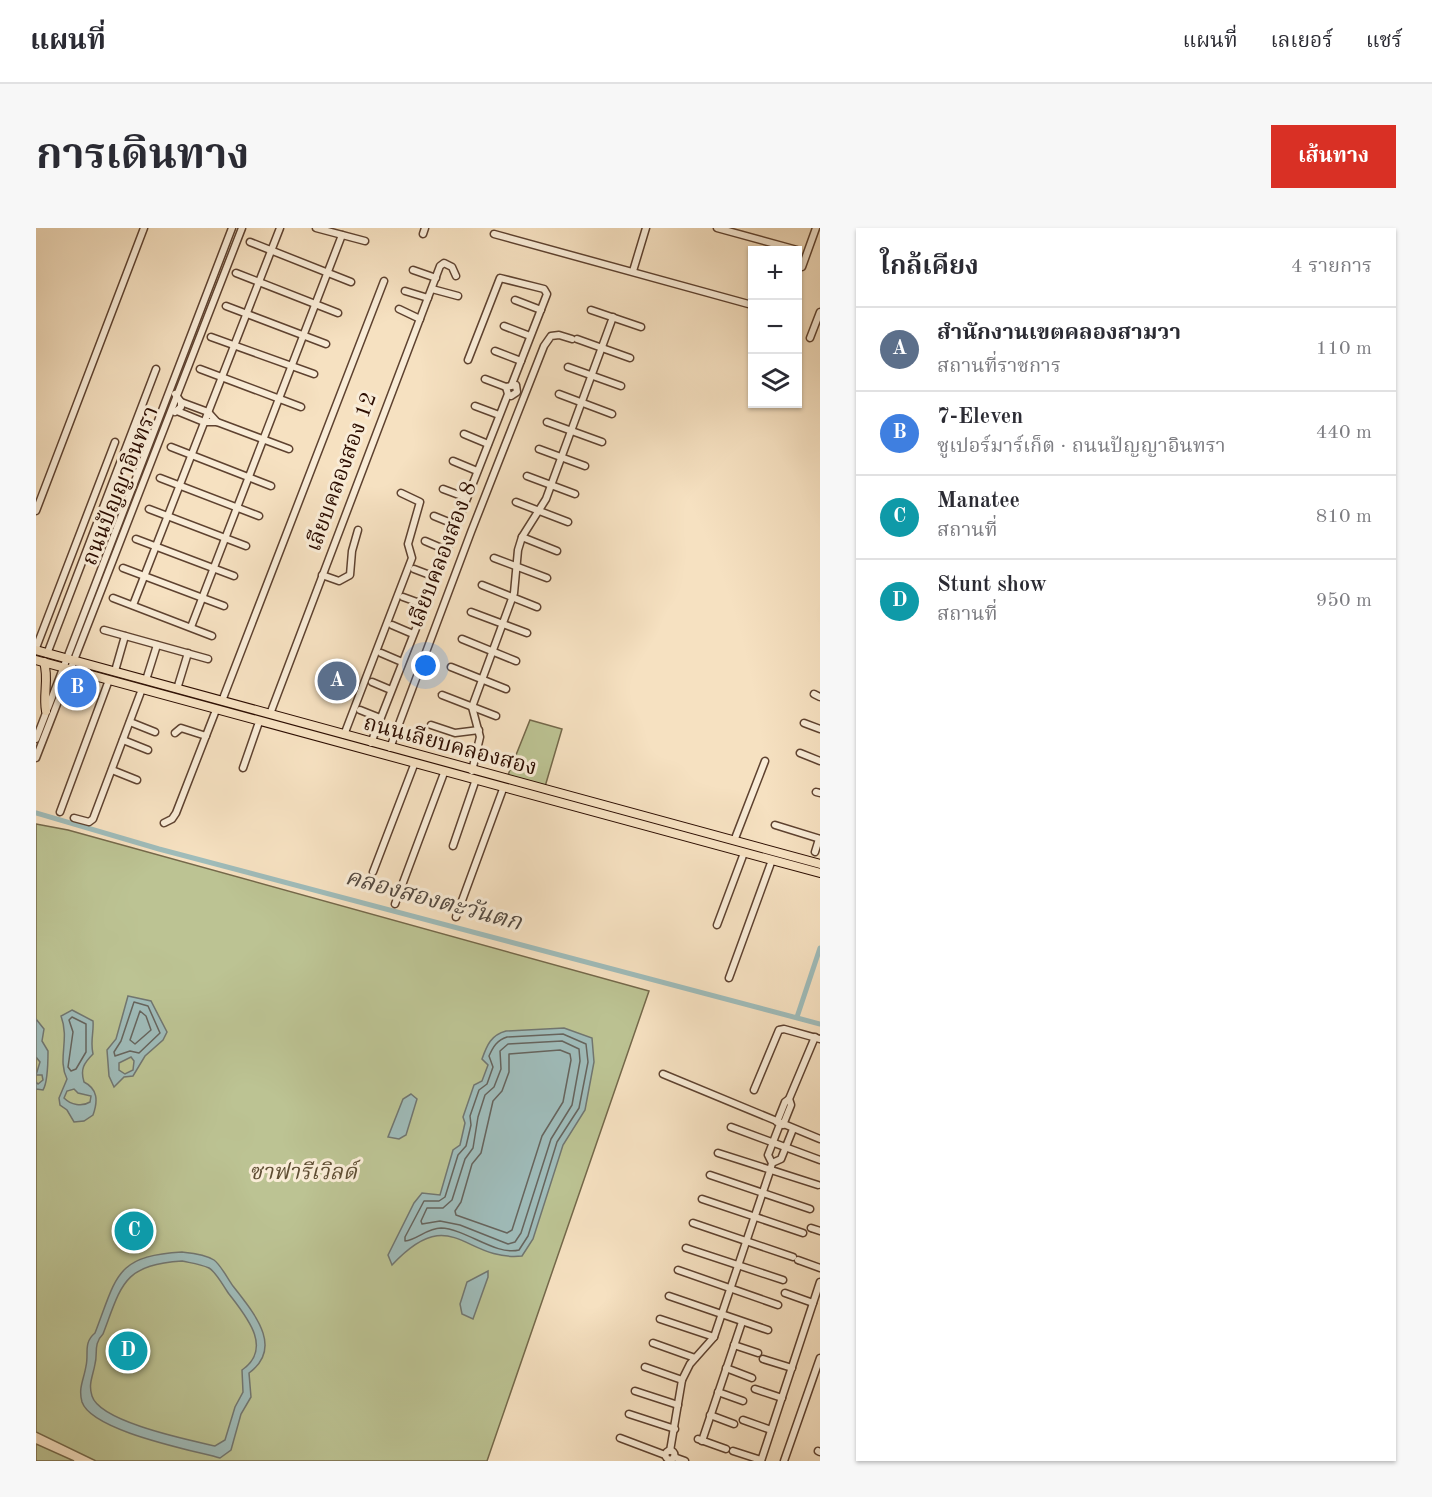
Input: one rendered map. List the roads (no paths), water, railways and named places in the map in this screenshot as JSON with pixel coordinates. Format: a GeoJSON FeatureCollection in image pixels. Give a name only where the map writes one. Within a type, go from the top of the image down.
{"type":"FeatureCollection","features":[{"type":"Feature","properties":{"kind":"main road","name":"ถนนเลียบคลองสอง"},"geometry":{"type":"LineString","coordinates":[[36,649],[47,654],[472,771],[820,864]]}},
{"type":"Feature","properties":{"kind":"main road","name":"ถนนเลียบคลองสอง"},"geometry":{"type":"LineString","coordinates":[[40,661],[475,782],[820,873]]}},
{"type":"Feature","properties":{"kind":"main road"},"geometry":{"type":"LineString","coordinates":[[40,661],[47,674],[44,700],[46,711]]}},
{"type":"Feature","properties":{"kind":"main road"},"geometry":{"type":"LineString","coordinates":[[233,715],[236,705]]}},
{"type":"Feature","properties":{"kind":"street"},"geometry":{"type":"LineString","coordinates":[[36,511],[144,228]]}},
{"type":"Feature","properties":{"kind":"street","name":"ถนนปัญญาอินทรา"},"geometry":{"type":"LineString","coordinates":[[70,659],[232,228]]}},
{"type":"Feature","properties":{"kind":"street","name":"ถนนปัญญาอินทรา"},"geometry":{"type":"LineString","coordinates":[[36,739],[169,414],[242,228]]}},
{"type":"Feature","properties":{"kind":"street"},"geometry":{"type":"LineString","coordinates":[[133,605],[279,228]]}},
{"type":"Feature","properties":{"kind":"street"},"geometry":{"type":"LineString","coordinates":[[316,228],[365,241]]}},
{"type":"Feature","properties":{"kind":"street"},"geometry":{"type":"LineString","coordinates":[[633,271],[646,228]]}},
{"type":"Feature","properties":{"kind":"street"},"geometry":{"type":"LineString","coordinates":[[717,228],[781,246]]}},
{"type":"Feature","properties":{"kind":"street"},"geometry":{"type":"LineString","coordinates":[[802,267],[816,228]]}},
{"type":"Feature","properties":{"kind":"street"},"geometry":{"type":"LineString","coordinates":[[494,234],[748,304]]}},
{"type":"Feature","properties":{"kind":"street"},"geometry":{"type":"LineString","coordinates":[[191,627],[342,235]]}},
{"type":"Feature","properties":{"kind":"street"},"geometry":{"type":"LineString","coordinates":[[250,242],[351,282]]}},
{"type":"Feature","properties":{"kind":"street"},"geometry":{"type":"LineString","coordinates":[[413,270],[436,278],[444,263],[454,269],[456,276]]}},
{"type":"Feature","properties":{"kind":"street"},"geometry":{"type":"LineString","coordinates":[[236,273],[338,313]]}},
{"type":"Feature","properties":{"kind":"street","name":"เลียบคลองสอง 12"},"geometry":{"type":"LineString","coordinates":[[270,714],[436,278]]}},
{"type":"Feature","properties":{"kind":"street"},"geometry":{"type":"LineString","coordinates":[[371,743],[541,310],[547,294],[544,289],[500,278],[468,360]]}},
{"type":"Feature","properties":{"kind":"street"},"geometry":{"type":"LineString","coordinates":[[222,701],[384,281]]}},
{"type":"Feature","properties":{"kind":"street"},"geometry":{"type":"LineString","coordinates":[[432,289],[458,296]]}},
{"type":"Feature","properties":{"kind":"street"},"geometry":{"type":"LineString","coordinates":[[405,291],[428,298]]}},
{"type":"Feature","properties":{"kind":"street"},"geometry":{"type":"LineString","coordinates":[[515,300],[541,310]]}},
{"type":"Feature","properties":{"kind":"street"},"geometry":{"type":"LineString","coordinates":[[226,306],[326,344]]}},
{"type":"Feature","properties":{"kind":"street"},"geometry":{"type":"LineString","coordinates":[[399,309],[420,319]]}},
{"type":"Feature","properties":{"kind":"street"},"geometry":{"type":"LineString","coordinates":[[591,310],[641,327]]}},
{"type":"Feature","properties":{"kind":"street"},"geometry":{"type":"LineString","coordinates":[[810,338],[820,312]]}},
{"type":"Feature","properties":{"kind":"street"},"geometry":{"type":"LineString","coordinates":[[472,771],[480,737],[472,707],[512,597],[522,537],[539,511],[613,317]]}},
{"type":"Feature","properties":{"kind":"street"},"geometry":{"type":"LineString","coordinates":[[504,326],[530,336]]}},
{"type":"Feature","properties":{"kind":"street","name":"เลียบคลองสอง 8"},"geometry":{"type":"LineString","coordinates":[[390,748],[548,339],[555,335],[601,348]]}},
{"type":"Feature","properties":{"kind":"street"},"geometry":{"type":"LineString","coordinates":[[211,337],[314,374]]}},
{"type":"Feature","properties":{"kind":"street"},"geometry":{"type":"LineString","coordinates":[[601,348],[630,358]]}},
{"type":"Feature","properties":{"kind":"street"},"geometry":{"type":"LineString","coordinates":[[495,351],[521,361]]}},
{"type":"Feature","properties":{"kind":"street"},"geometry":{"type":"LineString","coordinates":[[568,367],[621,386]]}},
{"type":"Feature","properties":{"kind":"street"},"geometry":{"type":"LineString","coordinates":[[47,654],[156,369]]}},
{"type":"Feature","properties":{"kind":"street"},"geometry":{"type":"LineString","coordinates":[[200,369],[301,406]]}},
{"type":"Feature","properties":{"kind":"street"},"geometry":{"type":"LineString","coordinates":[[485,379],[509,388]]}},
{"type":"Feature","properties":{"kind":"street"},"geometry":{"type":"LineString","coordinates":[[169,392],[176,395],[182,402],[208,412],[217,422]]}},
{"type":"Feature","properties":{"kind":"street"},"geometry":{"type":"LineString","coordinates":[[559,394],[612,414]]}},
{"type":"Feature","properties":{"kind":"street"},"geometry":{"type":"LineString","coordinates":[[162,411],[169,414],[177,411],[182,402]]}},
{"type":"Feature","properties":{"kind":"street"},"geometry":{"type":"LineString","coordinates":[[475,406],[499,415]]}},
{"type":"Feature","properties":{"kind":"street"},"geometry":{"type":"LineString","coordinates":[[177,411],[204,422],[217,422],[289,449]]}},
{"type":"Feature","properties":{"kind":"street"},"geometry":{"type":"LineString","coordinates":[[547,422],[602,442]]}},
{"type":"Feature","properties":{"kind":"street"},"geometry":{"type":"LineString","coordinates":[[464,434],[488,444]]}},
{"type":"Feature","properties":{"kind":"street"},"geometry":{"type":"LineString","coordinates":[[36,649],[115,442]]}},
{"type":"Feature","properties":{"kind":"street"},"geometry":{"type":"LineString","coordinates":[[171,447],[271,486]]}},
{"type":"Feature","properties":{"kind":"street"},"geometry":{"type":"LineString","coordinates":[[539,449],[585,466]]}},
{"type":"Feature","properties":{"kind":"street"},"geometry":{"type":"LineString","coordinates":[[453,461],[477,471]]}},
{"type":"Feature","properties":{"kind":"street"},"geometry":{"type":"LineString","coordinates":[[527,476],[575,494]]}},
{"type":"Feature","properties":{"kind":"street"},"geometry":{"type":"LineString","coordinates":[[160,478],[259,516]]}},
{"type":"Feature","properties":{"kind":"street"},"geometry":{"type":"LineString","coordinates":[[443,489],[467,498]]}},
{"type":"Feature","properties":{"kind":"street"},"geometry":{"type":"LineString","coordinates":[[344,735],[412,558],[408,544],[420,502],[401,493]]}},
{"type":"Feature","properties":{"kind":"street"},"geometry":{"type":"LineString","coordinates":[[516,502],[568,522]]}},
{"type":"Feature","properties":{"kind":"street"},"geometry":{"type":"LineString","coordinates":[[149,509],[246,546]]}},
{"type":"Feature","properties":{"kind":"street"},"geometry":{"type":"LineString","coordinates":[[434,516],[456,525]]}},
{"type":"Feature","properties":{"kind":"street"},"geometry":{"type":"LineString","coordinates":[[322,575],[339,581],[348,578],[358,530]]}},
{"type":"Feature","properties":{"kind":"street"},"geometry":{"type":"LineString","coordinates":[[522,537],[557,551]]}},
{"type":"Feature","properties":{"kind":"street"},"geometry":{"type":"LineString","coordinates":[[136,539],[234,576]]}},
{"type":"Feature","properties":{"kind":"street"},"geometry":{"type":"LineString","coordinates":[[425,541],[446,550]]}},
{"type":"Feature","properties":{"kind":"street"},"geometry":{"type":"LineString","coordinates":[[494,558],[548,578]]}},
{"type":"Feature","properties":{"kind":"street"},"geometry":{"type":"LineString","coordinates":[[123,568],[224,606]]}},
{"type":"Feature","properties":{"kind":"street"},"geometry":{"type":"LineString","coordinates":[[414,569],[435,578]]}},
{"type":"Feature","properties":{"kind":"street"},"geometry":{"type":"LineString","coordinates":[[482,585],[537,607]]}},
{"type":"Feature","properties":{"kind":"street"},"geometry":{"type":"LineString","coordinates":[[403,597],[425,605]]}},
{"type":"Feature","properties":{"kind":"street"},"geometry":{"type":"LineString","coordinates":[[113,598],[212,636]]}},
{"type":"Feature","properties":{"kind":"street"},"geometry":{"type":"LineString","coordinates":[[471,612],[527,633]]}},
{"type":"Feature","properties":{"kind":"street"},"geometry":{"type":"LineString","coordinates":[[392,625],[413,634]]}},
{"type":"Feature","properties":{"kind":"street"},"geometry":{"type":"LineString","coordinates":[[104,630],[208,659]]}},
{"type":"Feature","properties":{"kind":"street"},"geometry":{"type":"LineString","coordinates":[[115,671],[125,636]]}},
{"type":"Feature","properties":{"kind":"street"},"geometry":{"type":"LineString","coordinates":[[462,639],[516,661]]}},
{"type":"Feature","properties":{"kind":"street"},"geometry":{"type":"LineString","coordinates":[[146,680],[157,645]]}},
{"type":"Feature","properties":{"kind":"street"},"geometry":{"type":"LineString","coordinates":[[177,688],[188,653]]}},
{"type":"Feature","properties":{"kind":"street"},"geometry":{"type":"LineString","coordinates":[[381,653],[402,662]]}},
{"type":"Feature","properties":{"kind":"street"},"geometry":{"type":"LineString","coordinates":[[451,667],[506,689]]}},
{"type":"Feature","properties":{"kind":"street","name":"ถนนปัญญาอินทรา"},"geometry":{"type":"LineString","coordinates":[[36,758],[66,668]]}},
{"type":"Feature","properties":{"kind":"street"},"geometry":{"type":"LineString","coordinates":[[60,812],[109,680]]}},
{"type":"Feature","properties":{"kind":"street"},"geometry":{"type":"LineString","coordinates":[[372,682],[391,690]]}},
{"type":"Feature","properties":{"kind":"street"},"geometry":{"type":"LineString","coordinates":[[74,818],[92,822],[142,689]]}},
{"type":"Feature","properties":{"kind":"street"},"geometry":{"type":"LineString","coordinates":[[442,695],[496,716]]}},
{"type":"Feature","properties":{"kind":"street"},"geometry":{"type":"LineString","coordinates":[[164,823],[172,819],[176,813],[216,710]]}},
{"type":"Feature","properties":{"kind":"street"},"geometry":{"type":"LineString","coordinates":[[360,710],[380,718]]}},
{"type":"Feature","properties":{"kind":"street"},"geometry":{"type":"LineString","coordinates":[[130,722],[155,732]]}},
{"type":"Feature","properties":{"kind":"street"},"geometry":{"type":"LineString","coordinates":[[243,768],[259,722]]}},
{"type":"Feature","properties":{"kind":"street"},"geometry":{"type":"LineString","coordinates":[[804,723],[820,729]]}},
{"type":"Feature","properties":{"kind":"street"},"geometry":{"type":"LineString","coordinates":[[431,725],[455,733],[479,730]]}},
{"type":"Feature","properties":{"kind":"street"},"geometry":{"type":"LineString","coordinates":[[175,733],[181,728],[206,736]]}},
{"type":"Feature","properties":{"kind":"street"},"geometry":{"type":"LineString","coordinates":[[123,740],[148,750]]}},
{"type":"Feature","properties":{"kind":"street"},"geometry":{"type":"LineString","coordinates":[[800,753],[820,761]]}},
{"type":"Feature","properties":{"kind":"street"},"geometry":{"type":"LineString","coordinates":[[734,841],[765,761]]}},
{"type":"Feature","properties":{"kind":"street"},"geometry":{"type":"LineString","coordinates":[[373,872],[414,765]]}},
{"type":"Feature","properties":{"kind":"street"},"geometry":{"type":"LineString","coordinates":[[112,770],[137,780]]}},
{"type":"Feature","properties":{"kind":"street"},"geometry":{"type":"LineString","coordinates":[[395,904],[444,773]]}},
{"type":"Feature","properties":{"kind":"street"},"geometry":{"type":"LineString","coordinates":[[453,846],[475,782]]}},
{"type":"Feature","properties":{"kind":"street"},"geometry":{"type":"LineString","coordinates":[[456,917],[503,789]]}},
{"type":"Feature","properties":{"kind":"street"},"geometry":{"type":"LineString","coordinates":[[775,825],[819,839],[815,852]]}},
{"type":"Feature","properties":{"kind":"street"},"geometry":{"type":"LineString","coordinates":[[717,925],[744,853]]}},
{"type":"Feature","properties":{"kind":"street"},"geometry":{"type":"LineString","coordinates":[[729,978],[772,860]]}},
{"type":"Feature","properties":{"kind":"street"},"geometry":{"type":"LineString","coordinates":[[669,1457],[682,1380],[695,1358],[714,1337],[763,1194],[772,1163],[768,1155],[780,1124],[784,1102],[789,1099],[818,1038],[784,1029],[779,1030],[754,1090]]}},
{"type":"Feature","properties":{"kind":"street"},"geometry":{"type":"LineString","coordinates":[[663,1074],[820,1139]]}},
{"type":"Feature","properties":{"kind":"street"},"geometry":{"type":"LineString","coordinates":[[731,1127],[820,1160]]}},
{"type":"Feature","properties":{"kind":"street"},"geometry":{"type":"LineString","coordinates":[[772,1163],[781,1159],[793,1129]]}},
{"type":"Feature","properties":{"kind":"street"},"geometry":{"type":"LineString","coordinates":[[718,1153],[818,1185]]}},
{"type":"Feature","properties":{"kind":"street"},"geometry":{"type":"LineString","coordinates":[[710,1175],[810,1209]]}},
{"type":"Feature","properties":{"kind":"street"},"geometry":{"type":"LineString","coordinates":[[702,1199],[803,1233]]}},
{"type":"Feature","properties":{"kind":"street"},"geometry":{"type":"LineString","coordinates":[[693,1223],[820,1268]]}},
{"type":"Feature","properties":{"kind":"street"},"geometry":{"type":"LineString","coordinates":[[811,1228],[820,1231]]}},
{"type":"Feature","properties":{"kind":"street"},"geometry":{"type":"LineString","coordinates":[[686,1248],[783,1280]]}},
{"type":"Feature","properties":{"kind":"street"},"geometry":{"type":"LineString","coordinates":[[678,1270],[778,1305]]}},
{"type":"Feature","properties":{"kind":"street"},"geometry":{"type":"LineString","coordinates":[[742,1322],[700,1440],[761,1461],[820,1282]]}},
{"type":"Feature","properties":{"kind":"street"},"geometry":{"type":"LineString","coordinates":[[785,1293],[813,1303]]}},
{"type":"Feature","properties":{"kind":"street"},"geometry":{"type":"LineString","coordinates":[[669,1296],[768,1330]]}},
{"type":"Feature","properties":{"kind":"street"},"geometry":{"type":"LineString","coordinates":[[660,1320],[714,1337]]}},
{"type":"Feature","properties":{"kind":"street"},"geometry":{"type":"LineString","coordinates":[[653,1343],[695,1358]]}},
{"type":"Feature","properties":{"kind":"street"},"geometry":{"type":"LineString","coordinates":[[734,1346],[792,1368]]}},
{"type":"Feature","properties":{"kind":"street"},"geometry":{"type":"LineString","coordinates":[[784,1461],[820,1358]]}},
{"type":"Feature","properties":{"kind":"street"},"geometry":{"type":"LineString","coordinates":[[645,1367],[682,1380]]}},
{"type":"Feature","properties":{"kind":"street"},"geometry":{"type":"LineString","coordinates":[[726,1368],[752,1378]]}},
{"type":"Feature","properties":{"kind":"street"},"geometry":{"type":"LineString","coordinates":[[755,1389],[782,1398]]}},
{"type":"Feature","properties":{"kind":"street"},"geometry":{"type":"LineString","coordinates":[[635,1391],[678,1405]]}},
{"type":"Feature","properties":{"kind":"street"},"geometry":{"type":"LineString","coordinates":[[718,1392],[743,1401]]}},
{"type":"Feature","properties":{"kind":"street"},"geometry":{"type":"LineString","coordinates":[[629,1414],[675,1429]]}},
{"type":"Feature","properties":{"kind":"street"},"geometry":{"type":"LineString","coordinates":[[710,1415],[734,1424]]}},
{"type":"Feature","properties":{"kind":"street"},"geometry":{"type":"LineString","coordinates":[[743,1420],[771,1430]]}},
{"type":"Feature","properties":{"kind":"street"},"geometry":{"type":"LineString","coordinates":[[620,1438],[685,1461]]}},
{"type":"Feature","properties":{"kind":"water"},"geometry":{"type":"Polygon","coordinates":[[[128,996],[151,1001],[167,1032],[163,1040],[145,1056],[133,1076],[124,1077],[114,1087],[109,1076],[107,1050],[116,1039],[128,996]],[[131,1057],[119,1063],[119,1070],[125,1074],[133,1070],[134,1061],[131,1057]]]}},
{"type":"Feature","properties":{"kind":"water"},"geometry":{"type":"Polygon","coordinates":[[[72,1010],[93,1021],[93,1054],[85,1063],[82,1073],[84,1082],[92,1088],[96,1096],[96,1105],[93,1115],[84,1121],[74,1122],[67,1110],[60,1105],[59,1098],[67,1079],[63,1064],[64,1033],[61,1016],[72,1010]],[[74,1089],[67,1091],[64,1098],[77,1104],[90,1102],[91,1096],[78,1093],[74,1089]]]}},
{"type":"Feature","properties":{"kind":"water"},"geometry":{"type":"Polygon","coordinates":[[[36,1019],[44,1029],[42,1041],[48,1051],[47,1077],[43,1090],[36,1089],[36,1082],[38,1084],[43,1080],[42,1075],[36,1075],[40,1062],[36,1057],[36,1019]]]}},
{"type":"Feature","properties":{"kind":"water"},"geometry":{"type":"Polygon","coordinates":[[[564,1028],[592,1038],[594,1062],[585,1110],[563,1145],[533,1239],[522,1256],[486,1251],[458,1239],[444,1236],[429,1237],[412,1246],[392,1265],[388,1255],[414,1203],[422,1193],[440,1195],[453,1150],[460,1145],[465,1123],[463,1117],[474,1085],[482,1081],[488,1065],[482,1059],[490,1041],[506,1031],[564,1028]]]}},
{"type":"Feature","properties":{"kind":"water"},"geometry":{"type":"Polygon","coordinates":[[[411,1094],[417,1099],[406,1135],[399,1139],[388,1137],[403,1099],[411,1094]]]}},
{"type":"Feature","properties":{"kind":"water"},"geometry":{"type":"Polygon","coordinates":[[[186,1252],[214,1260],[249,1306],[262,1329],[265,1341],[264,1352],[259,1363],[249,1373],[251,1397],[241,1414],[231,1450],[220,1458],[122,1430],[104,1422],[90,1412],[82,1402],[81,1388],[88,1344],[95,1333],[115,1283],[131,1264],[160,1254],[186,1252]],[[182,1261],[147,1267],[127,1280],[98,1341],[91,1392],[99,1405],[128,1422],[215,1446],[225,1440],[235,1407],[243,1392],[242,1370],[256,1352],[256,1342],[249,1321],[214,1273],[209,1268],[182,1261]]]}},
{"type":"Feature","properties":{"kind":"water"},"geometry":{"type":"Polygon","coordinates":[[[488,1271],[473,1319],[462,1314],[460,1304],[467,1282],[488,1271]]]}},
{"type":"Feature","properties":{"kind":"waterway","name":"คลองสองตะวันตก"},"geometry":{"type":"LineString","coordinates":[[36,813],[159,849],[820,1024]]}},
{"type":"Feature","properties":{"kind":"waterway"},"geometry":{"type":"LineString","coordinates":[[797,1017],[820,948]]}},
{"type":"Feature","properties":{"kind":"place","name":"สำนักงานเขตคลองสามวา"},"geometry":{"type":"Point","coordinates":[337,681]}},
{"type":"Feature","properties":{"kind":"place","name":"7-Eleven"},"geometry":{"type":"Point","coordinates":[77,688]}},
{"type":"Feature","properties":{"kind":"place","name":"Manatee"},"geometry":{"type":"Point","coordinates":[134,1231]}},
{"type":"Feature","properties":{"kind":"place","name":"Stunt show"},"geometry":{"type":"Point","coordinates":[128,1351]}},
{"type":"Feature","properties":{"kind":"park label","name":"ซาฟารีเวิลด์"},"geometry":{"type":"Point","coordinates":[303,1173]}}]}
